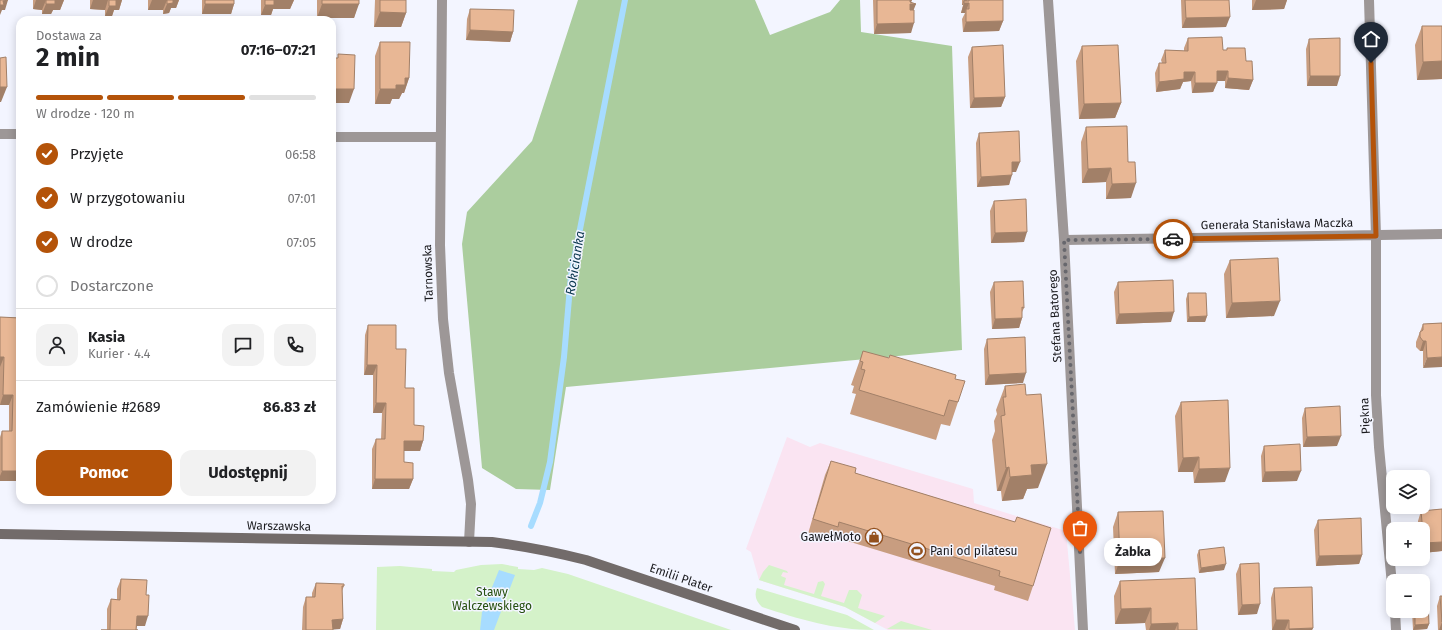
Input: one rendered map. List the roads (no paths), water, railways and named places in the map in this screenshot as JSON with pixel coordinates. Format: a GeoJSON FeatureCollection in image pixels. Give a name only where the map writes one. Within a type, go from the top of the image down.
{"type":"FeatureCollection","features":[{"type":"Feature","properties":{"kind":"street","name":"Tarnowska"},"geometry":{"type":"LineString","coordinates":[[442,0],[440,245],[443,319],[449,373],[468,480],[470,504],[469,542]]}},
{"type":"Feature","properties":{"kind":"street","name":"Stefana Batorego"},"geometry":{"type":"LineString","coordinates":[[1048,0],[1064,240],[1084,630]]}},
{"type":"Feature","properties":{"kind":"street","name":"Piękna"},"geometry":{"type":"LineString","coordinates":[[1369,0],[1376,236],[1376,395],[1379,447],[1391,574]]}},
{"type":"Feature","properties":{"kind":"street"},"geometry":{"type":"LineString","coordinates":[[0,134],[16,134]]}},
{"type":"Feature","properties":{"kind":"street"},"geometry":{"type":"LineString","coordinates":[[336,138],[440,137]]}},
{"type":"Feature","properties":{"kind":"street","name":"Generała Stanisława Maczka"},"geometry":{"type":"LineString","coordinates":[[1064,240],[1442,234]]}},
{"type":"Feature","properties":{"kind":"street","name":"Warszawska"},"geometry":{"type":"LineString","coordinates":[[0,534],[469,542],[514,545],[557,552]]}},
{"type":"Feature","properties":{"kind":"street","name":"Emilii Plater"},"geometry":{"type":"LineString","coordinates":[[557,552],[617,570],[795,630]]}},
{"type":"Feature","properties":{"kind":"street"},"geometry":{"type":"LineString","coordinates":[[1395,618],[1396,630]]}},
{"type":"Feature","properties":{"kind":"water"},"geometry":{"type":"Polygon","coordinates":[[[499,570],[515,575],[494,630],[480,630],[482,612],[499,570]]]}},
{"type":"Feature","properties":{"kind":"waterway","name":"Rokicianka"},"geometry":{"type":"LineString","coordinates":[[531,526],[540,503],[550,462],[564,357],[571,275],[625,0]]}},
{"type":"Feature","properties":{"kind":"place","name":"GawełMoto"},"geometry":{"type":"Point","coordinates":[874,537]}},
{"type":"Feature","properties":{"kind":"place","name":"Pani od pilatesu"},"geometry":{"type":"Point","coordinates":[917,551]}},
{"type":"Feature","properties":{"kind":"place","name":"Żabka"},"geometry":{"type":"Point","coordinates":[1080,552]}},
{"type":"Feature","properties":{"kind":"park label","name":"Stawy Walczewskiego"},"geometry":{"type":"Point","coordinates":[492,599]}}]}
